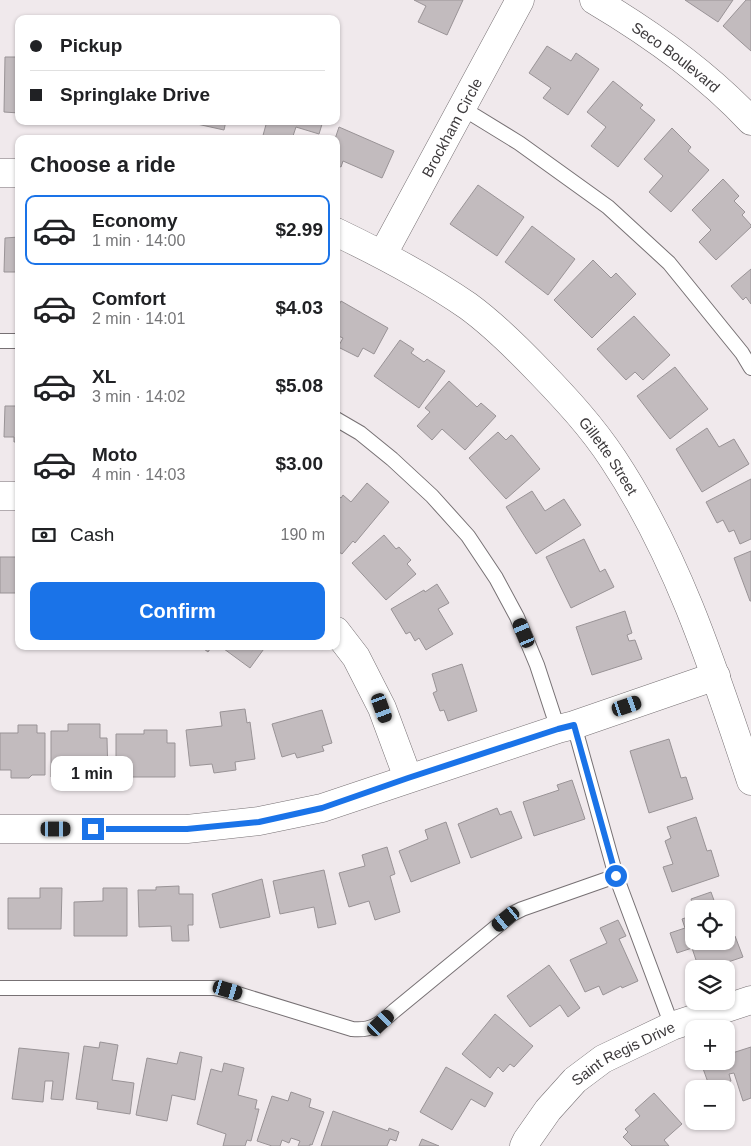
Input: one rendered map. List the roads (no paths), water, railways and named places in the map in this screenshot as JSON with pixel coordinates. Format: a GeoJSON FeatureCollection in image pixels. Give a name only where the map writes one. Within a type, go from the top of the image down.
{"type":"FeatureCollection","features":[{"type":"Feature","properties":{"kind":"street","name":"Brockham Circle"},"geometry":{"type":"LineString","coordinates":[[383,254],[520,0]]}},
{"type":"Feature","properties":{"kind":"street","name":"Seco Boulevard"},"geometry":{"type":"LineString","coordinates":[[594,0],[653,38],[702,75],[751,121]]}},
{"type":"Feature","properties":{"kind":"street"},"geometry":{"type":"LineString","coordinates":[[0,173],[15,173]]}},
{"type":"Feature","properties":{"kind":"street","name":"Gillette Street"},"geometry":{"type":"LineString","coordinates":[[340,234],[383,254],[432,282],[469,307],[503,335],[575,408],[613,458],[645,511],[676,574],[716,676],[751,781]]}},
{"type":"Feature","properties":{"kind":"street"},"geometry":{"type":"LineString","coordinates":[[0,496],[15,496]]}},
{"type":"Feature","properties":{"kind":"street"},"geometry":{"type":"LineString","coordinates":[[340,635],[356,657],[382,708],[408,778]]}},
{"type":"Feature","properties":{"kind":"street"},"geometry":{"type":"LineString","coordinates":[[0,829],[187,829],[259,822],[322,808],[716,676]]}},
{"type":"Feature","properties":{"kind":"street","name":"Saint Regis Drive"},"geometry":{"type":"LineString","coordinates":[[524,1146],[548,1110],[575,1080],[603,1059],[672,1026],[751,1000]]}},
{"type":"Feature","properties":{"kind":"lane"},"geometry":{"type":"LineString","coordinates":[[462,108],[519,143],[608,207],[669,263],[742,353],[751,368]]}},
{"type":"Feature","properties":{"kind":"lane"},"geometry":{"type":"LineString","coordinates":[[0,341],[15,341]]}},
{"type":"Feature","properties":{"kind":"lane"},"geometry":{"type":"LineString","coordinates":[[340,421],[360,433],[392,459],[432,496],[468,536],[496,578],[517,617],[566,727],[616,876],[672,1026]]}},
{"type":"Feature","properties":{"kind":"lane"},"geometry":{"type":"LineString","coordinates":[[0,988],[214,988],[228,990],[352,1029],[362,1030],[381,1023],[512,914],[616,876]]}}]}
